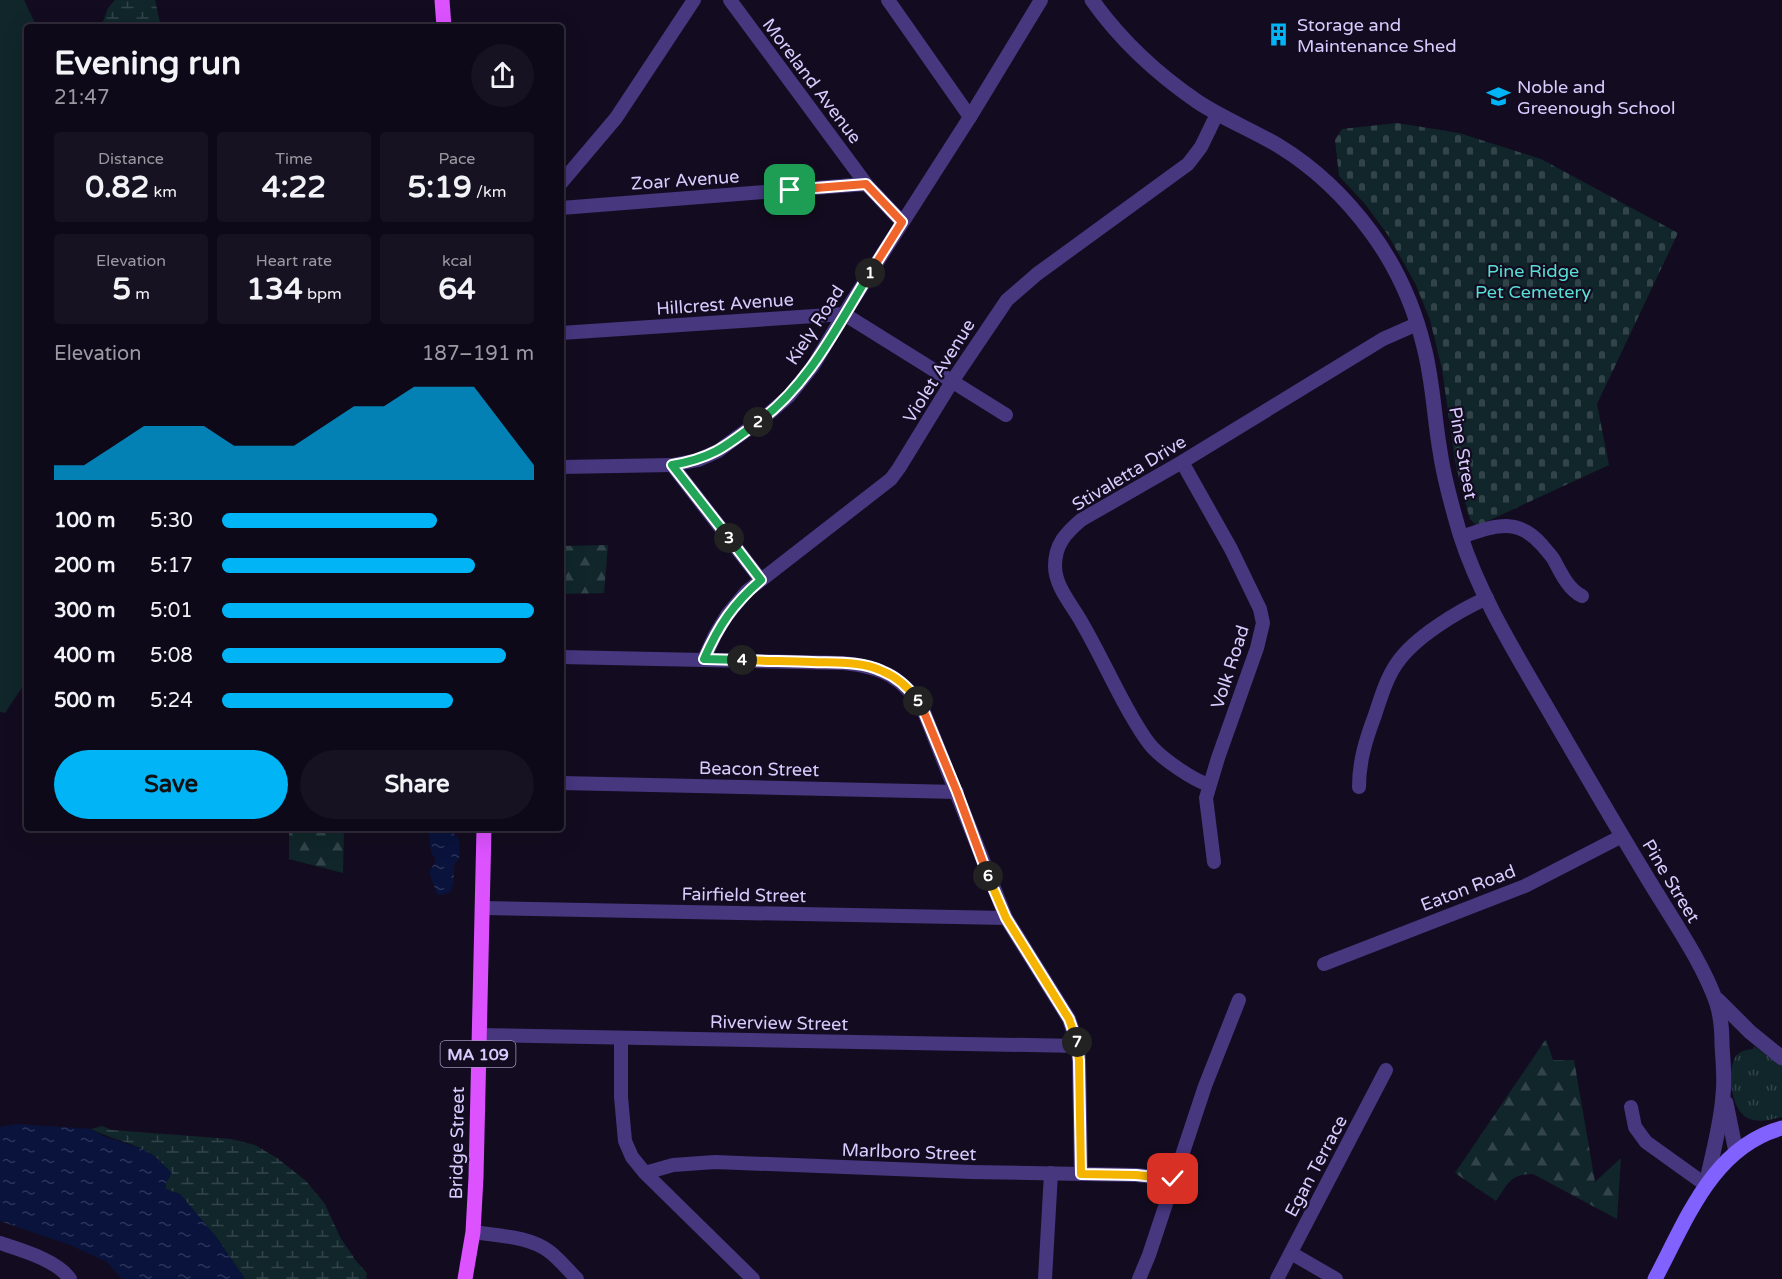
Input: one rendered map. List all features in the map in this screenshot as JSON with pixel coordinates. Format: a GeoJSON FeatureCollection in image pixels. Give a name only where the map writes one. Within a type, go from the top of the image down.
{"type":"FeatureCollection","features":[{"type":"Feature","properties":{"kind":"main road"},"geometry":{"type":"LineString","coordinates":[[442,0],[444,24]]}},
{"type":"Feature","properties":{"kind":"main road","name":"Bridge Street"},"geometry":{"type":"LineString","coordinates":[[465,1279],[473,1232],[476,1177],[484,831]]}},
{"type":"Feature","properties":{"kind":"main road"},"geometry":{"type":"LineString","coordinates":[[1655,1279],[1706,1185],[1718,1168],[1736,1152],[1761,1136],[1782,1128]]}},
{"type":"Feature","properties":{"kind":"street"},"geometry":{"type":"LineString","coordinates":[[564,179],[616,118],[694,0]]}},
{"type":"Feature","properties":{"kind":"street","name":"Moreland Avenue"},"geometry":{"type":"LineString","coordinates":[[730,0],[866,184]]}},
{"type":"Feature","properties":{"kind":"street"},"geometry":{"type":"LineString","coordinates":[[888,0],[970,117]]}},
{"type":"Feature","properties":{"kind":"street","name":"Kiely Road"},"geometry":{"type":"LineString","coordinates":[[564,467],[672,465],[698,460],[718,451],[765,417],[789,396],[813,366],[1041,0]]}},
{"type":"Feature","properties":{"kind":"street","name":"Pine Street"},"geometry":{"type":"LineString","coordinates":[[1092,0],[1114,29],[1167,80],[1217,114],[1296,157],[1320,177],[1347,203],[1388,258],[1404,288],[1424,347],[1442,464],[1461,537],[1486,598],[1622,836],[1692,953],[1714,995],[1719,1010],[1724,1085],[1736,1152]]}},
{"type":"Feature","properties":{"kind":"street","name":"Violet Avenue"},"geometry":{"type":"LineString","coordinates":[[704,659],[715,634],[727,615],[747,591],[891,479],[1007,300],[1037,274],[1188,164],[1201,147],[1217,114]]}},
{"type":"Feature","properties":{"kind":"street"},"geometry":{"type":"LineString","coordinates":[[866,184],[902,222]]}},
{"type":"Feature","properties":{"kind":"street","name":"Zoar Avenue"},"geometry":{"type":"LineString","coordinates":[[564,208],[866,184]]}},
{"type":"Feature","properties":{"kind":"street"},"geometry":{"type":"LineString","coordinates":[[844,314],[1006,415]]}},
{"type":"Feature","properties":{"kind":"street","name":"Hillcrest Avenue"},"geometry":{"type":"LineString","coordinates":[[564,333],[844,314]]}},
{"type":"Feature","properties":{"kind":"street","name":"Stivaletta Drive"},"geometry":{"type":"LineString","coordinates":[[1209,785],[1197,781],[1154,749],[1143,737],[1082,623],[1061,589],[1054,567],[1058,547],[1066,532],[1081,520],[1182,462],[1383,339],[1417,324]]}},
{"type":"Feature","properties":{"kind":"street","name":"Volk Road"},"geometry":{"type":"LineString","coordinates":[[1182,462],[1231,549],[1260,609],[1263,623],[1251,667],[1206,798],[1214,862]]}},
{"type":"Feature","properties":{"kind":"street"},"geometry":{"type":"LineString","coordinates":[[672,465],[761,580]]}},
{"type":"Feature","properties":{"kind":"street"},"geometry":{"type":"LineString","coordinates":[[1461,537],[1507,526],[1527,531],[1550,555],[1569,586],[1582,596]]}},
{"type":"Feature","properties":{"kind":"street"},"geometry":{"type":"LineString","coordinates":[[1359,787],[1366,737],[1386,682],[1396,664],[1415,644],[1461,611],[1486,598]]}},
{"type":"Feature","properties":{"kind":"street"},"geometry":{"type":"LineString","coordinates":[[564,657],[843,663],[864,665],[881,670],[908,687],[924,712],[1006,918],[1069,1019],[1078,1046],[1081,1174]]}},
{"type":"Feature","properties":{"kind":"street","name":"Beacon Street"},"geometry":{"type":"LineString","coordinates":[[564,783],[957,792]]}},
{"type":"Feature","properties":{"kind":"street","name":"Eaton Road"},"geometry":{"type":"LineString","coordinates":[[1324,964],[1525,886],[1622,836]]}},
{"type":"Feature","properties":{"kind":"street","name":"Fairfield Street"},"geometry":{"type":"LineString","coordinates":[[482,908],[1006,918]]}},
{"type":"Feature","properties":{"kind":"street","name":"Pine Street"},"geometry":{"type":"LineString","coordinates":[[1714,995],[1743,1026],[1782,1058]]}},
{"type":"Feature","properties":{"kind":"street"},"geometry":{"type":"LineString","coordinates":[[1139,1279],[1205,1086],[1239,999]]}},
{"type":"Feature","properties":{"kind":"street","name":"Riverview Street"},"geometry":{"type":"LineString","coordinates":[[479,1035],[1078,1046]]}},
{"type":"Feature","properties":{"kind":"street"},"geometry":{"type":"LineString","coordinates":[[621,1038],[621,1097],[625,1141],[632,1157],[645,1173],[753,1279]]}},
{"type":"Feature","properties":{"kind":"street","name":"Egan Terrace"},"geometry":{"type":"LineString","coordinates":[[1277,1279],[1386,1071]]}},
{"type":"Feature","properties":{"kind":"street","name":"Pine Street"},"geometry":{"type":"LineString","coordinates":[[1706,1185],[1719,1127],[1724,1085]]}},
{"type":"Feature","properties":{"kind":"street"},"geometry":{"type":"LineString","coordinates":[[1631,1107],[1635,1126],[1646,1142],[1706,1185]]}},
{"type":"Feature","properties":{"kind":"street","name":"Marlboro Street"},"geometry":{"type":"LineString","coordinates":[[645,1173],[673,1165],[715,1162],[971,1172],[1136,1175],[1173,1179]]}},
{"type":"Feature","properties":{"kind":"street"},"geometry":{"type":"LineString","coordinates":[[1045,1279],[1051,1173]]}},
{"type":"Feature","properties":{"kind":"street"},"geometry":{"type":"LineString","coordinates":[[473,1232],[539,1245],[551,1253],[577,1279]]}},
{"type":"Feature","properties":{"kind":"street"},"geometry":{"type":"LineString","coordinates":[[0,1242],[34,1254],[66,1274],[70,1279]]}},
{"type":"Feature","properties":{"kind":"street"},"geometry":{"type":"LineString","coordinates":[[1291,1252],[1336,1279]]}},
{"type":"Feature","properties":{"kind":"green space"},"geometry":{"type":"Polygon","coordinates":[[[0,0],[24,0],[36,24],[24,24],[24,684],[5,713],[0,712],[0,0]]]}},
{"type":"Feature","properties":{"kind":"green space"},"geometry":{"type":"Polygon","coordinates":[[[115,0],[155,0],[160,24],[102,24],[108,8],[115,0]]]}},
{"type":"Feature","properties":{"kind":"green space","name":"Pine Ridge Pet Cemetery"},"geometry":{"type":"Polygon","coordinates":[[[1397,123],[1459,133],[1541,159],[1678,233],[1597,404],[1609,465],[1477,526],[1470,519],[1455,461],[1442,369],[1430,320],[1415,283],[1388,235],[1365,204],[1339,176],[1335,140],[1342,129],[1397,123]]]}},
{"type":"Feature","properties":{"kind":"green space"},"geometry":{"type":"Polygon","coordinates":[[[608,545],[604,593],[564,594],[564,546],[608,545]]]}},
{"type":"Feature","properties":{"kind":"green space"},"geometry":{"type":"Polygon","coordinates":[[[289,831],[344,831],[343,873],[289,859],[289,831]]]}},
{"type":"Feature","properties":{"kind":"green space"},"geometry":{"type":"Polygon","coordinates":[[[1546,1039],[1553,1060],[1574,1060],[1595,1182],[1621,1158],[1617,1219],[1533,1174],[1514,1178],[1496,1201],[1455,1173],[1546,1039]]]}},
{"type":"Feature","properties":{"kind":"green space"},"geometry":{"type":"Polygon","coordinates":[[[1754,1046],[1782,1066],[1782,1117],[1762,1121],[1754,1120],[1738,1109],[1732,1091],[1733,1063],[1738,1054],[1753,1049],[1754,1046]]]}},
{"type":"Feature","properties":{"kind":"green space"},"geometry":{"type":"Polygon","coordinates":[[[102,1126],[112,1130],[231,1139],[255,1145],[277,1158],[306,1181],[325,1204],[340,1237],[367,1273],[366,1279],[245,1279],[217,1238],[180,1194],[165,1189],[170,1177],[157,1158],[136,1146],[91,1129],[102,1126]]]}},
{"type":"Feature","properties":{"kind":"water"},"geometry":{"type":"Polygon","coordinates":[[[428,831],[453,831],[459,839],[460,856],[454,865],[451,892],[437,894],[430,875],[430,870],[436,861],[431,852],[428,831]]]}},
{"type":"Feature","properties":{"kind":"water"},"geometry":{"type":"Polygon","coordinates":[[[16,1124],[91,1129],[103,1136],[140,1148],[153,1155],[172,1173],[165,1189],[180,1194],[217,1238],[245,1279],[122,1279],[107,1262],[70,1245],[0,1221],[0,1127],[16,1124]]]}},
{"type":"Feature","properties":{"kind":"place","name":"Storage and Maintenance Shed"},"geometry":{"type":"Point","coordinates":[1279,35]}},
{"type":"Feature","properties":{"kind":"place","name":"Noble and Greenough School"},"geometry":{"type":"Point","coordinates":[1499,97]}},
{"type":"Feature","properties":{"kind":"route"},"geometry":{"type":"LineString","coordinates":[[790,190],[866,184],[902,222],[813,366],[789,396],[765,417],[718,451],[698,460],[672,465],[761,580],[747,591],[727,615],[715,634],[704,659],[864,665],[881,670],[908,687],[924,712],[1006,918],[1069,1019],[1074,1032],[1079,1061],[1081,1174],[1136,1175],[1173,1179]]}}]}
